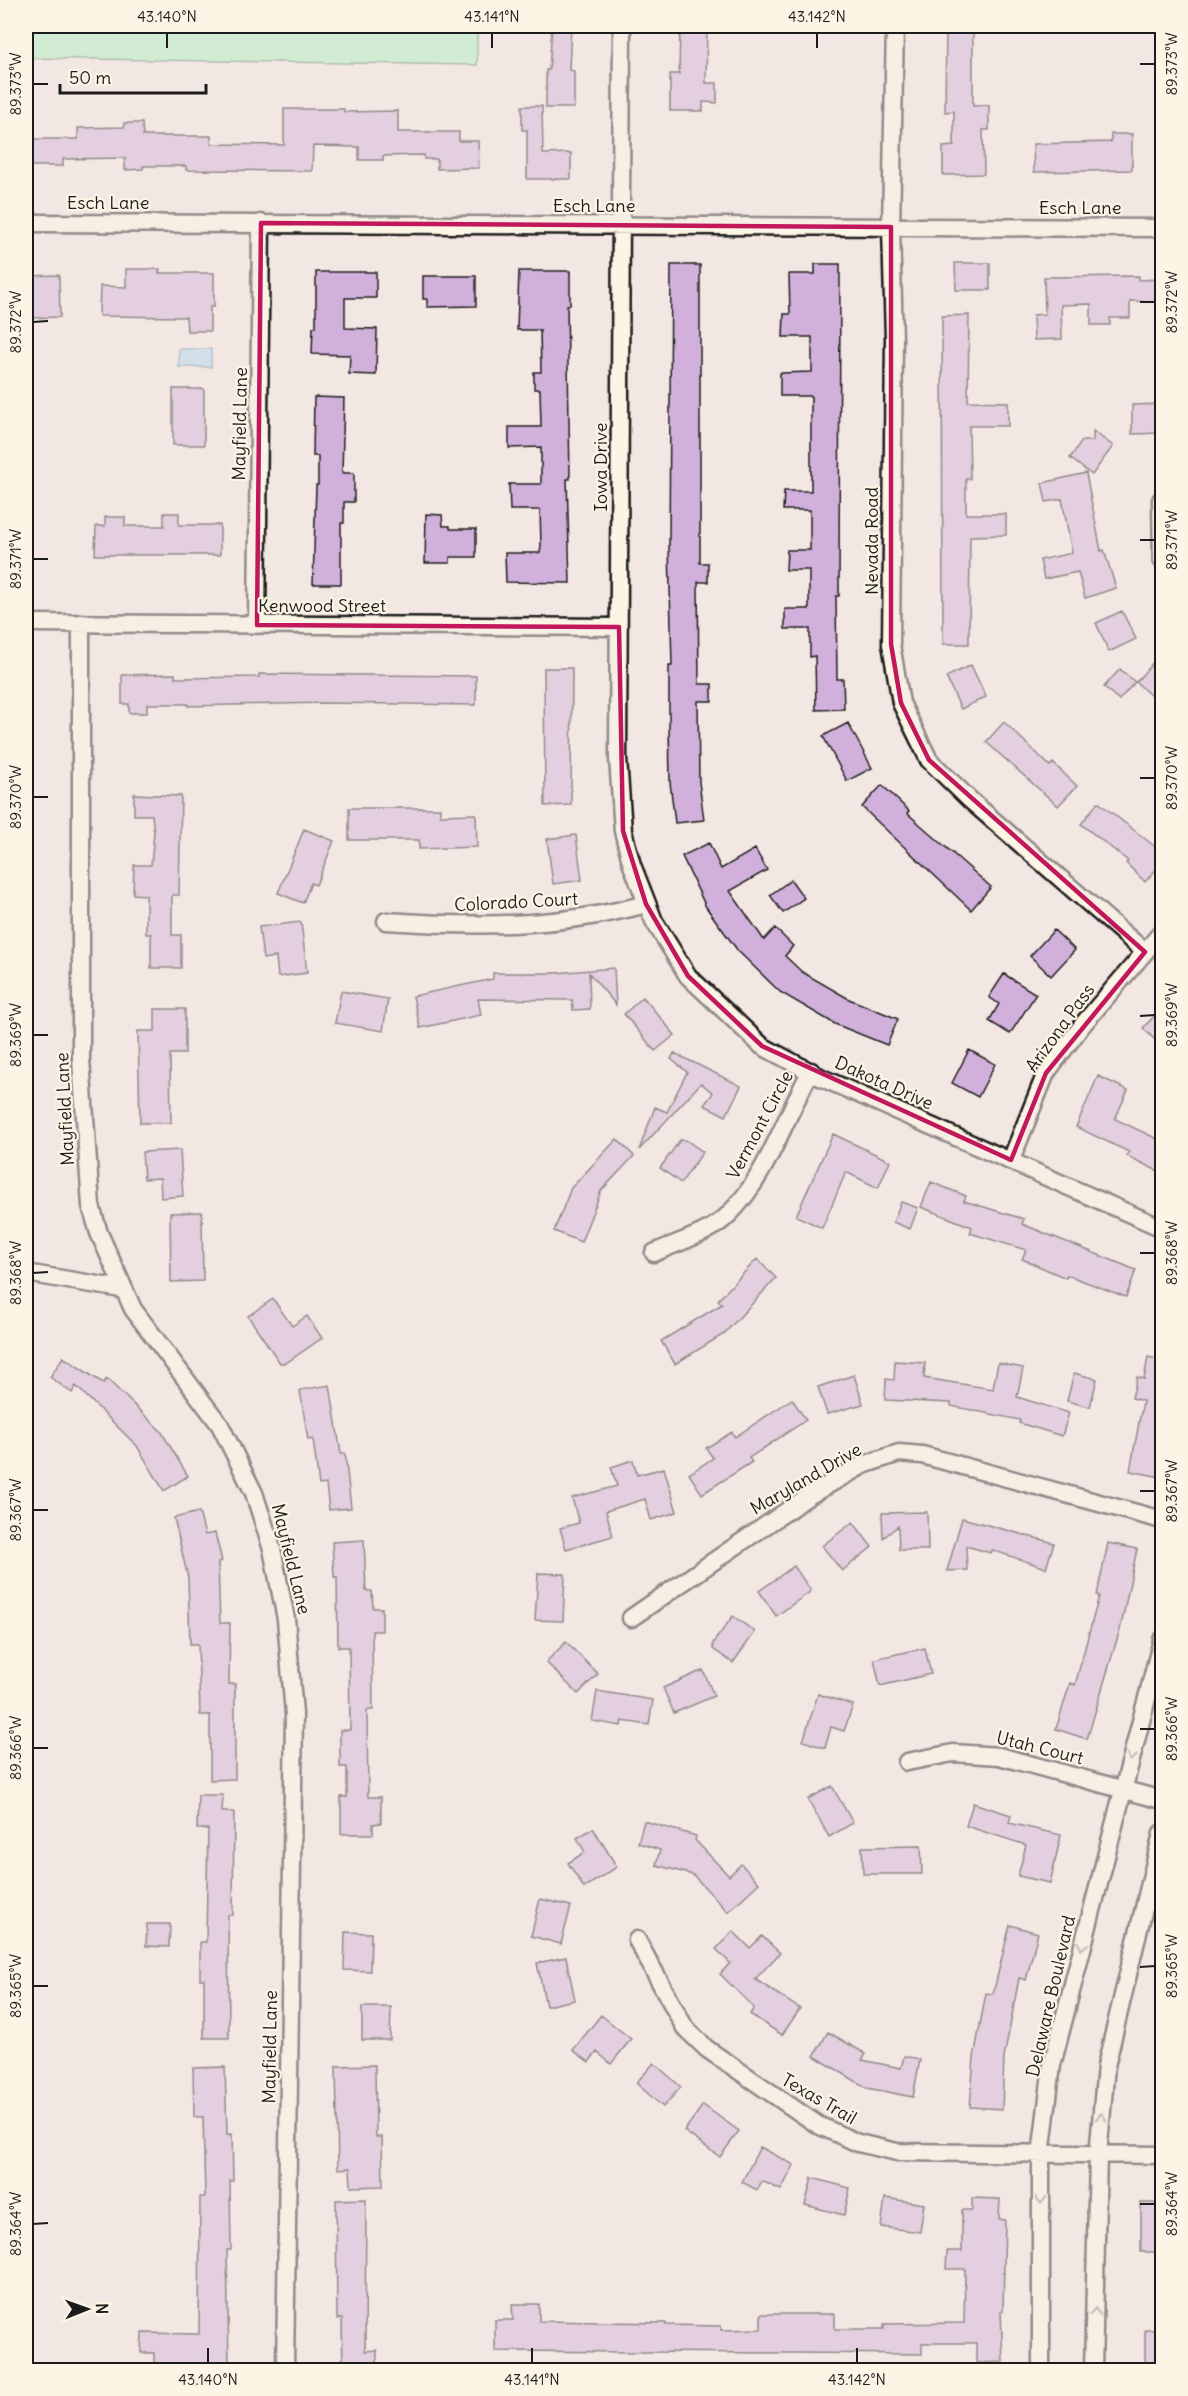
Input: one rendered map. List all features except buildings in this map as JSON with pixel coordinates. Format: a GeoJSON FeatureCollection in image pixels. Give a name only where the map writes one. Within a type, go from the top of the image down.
{"type":"FeatureCollection","features":[{"type":"Feature","properties":{"kind":"street","name":"Iowa Drive"},"geometry":{"type":"LineString","coordinates":[[622,26],[618,758],[623,831],[646,904]]}},
{"type":"Feature","properties":{"kind":"street","name":"Nevada Road"},"geometry":{"type":"LineString","coordinates":[[895,26],[891,227],[894,374],[891,644],[901,703],[929,760],[970,800],[1145,952]]}},
{"type":"Feature","properties":{"kind":"street","name":"Esch Lane"},"geometry":{"type":"LineString","coordinates":[[26,223],[1162,228]]}},
{"type":"Feature","properties":{"kind":"street","name":"Mayfield Lane"},"geometry":{"type":"LineString","coordinates":[[257,625],[261,223]]}},
{"type":"Feature","properties":{"kind":"street"},"geometry":{"type":"LineString","coordinates":[[1161,500],[1162,560]]}},
{"type":"Feature","properties":{"kind":"street","name":"Kenwood Street"},"geometry":{"type":"LineString","coordinates":[[26,623],[619,627]]}},
{"type":"Feature","properties":{"kind":"street","name":"Mayfield Lane"},"geometry":{"type":"LineString","coordinates":[[81,623],[82,1093],[92,1206],[99,1233],[122,1289],[133,1309],[220,1425],[249,1483],[272,1549],[286,1619],[294,1714],[285,2370]]}},
{"type":"Feature","properties":{"kind":"street","name":"Colorado Court"},"geometry":{"type":"LineString","coordinates":[[386,921],[459,925],[556,923],[615,913],[646,904]]}},
{"type":"Feature","properties":{"kind":"street","name":"Dakota Drive"},"geometry":{"type":"LineString","coordinates":[[646,904],[688,976],[722,1011],[762,1046],[811,1071],[1162,1228]]}},
{"type":"Feature","properties":{"kind":"street","name":"Arizona Pass"},"geometry":{"type":"LineString","coordinates":[[1011,1160],[1046,1073],[1083,1024],[1162,932]]}},
{"type":"Feature","properties":{"kind":"street","name":"Vermont Circle"},"geometry":{"type":"LineString","coordinates":[[654,1252],[714,1226],[728,1216],[758,1178],[811,1071]]}},
{"type":"Feature","properties":{"kind":"street"},"geometry":{"type":"LineString","coordinates":[[26,1273],[122,1289]]}},
{"type":"Feature","properties":{"kind":"street","name":"Maryland Drive"},"geometry":{"type":"LineString","coordinates":[[631,1618],[810,1495],[863,1465],[899,1453],[922,1455],[1162,1520]]}},
{"type":"Feature","properties":{"kind":"street","name":"Delaware Boulevard"},"geometry":{"type":"LineString","coordinates":[[1041,2370],[1041,2155],[1052,2065],[1162,1640]]}},
{"type":"Feature","properties":{"kind":"street","name":"Utah Court"},"geometry":{"type":"LineString","coordinates":[[907,1762],[953,1753],[989,1755],[1162,1800]]}},
{"type":"Feature","properties":{"kind":"street"},"geometry":{"type":"LineString","coordinates":[[1094,2370],[1098,2155],[1106,2066],[1162,1833]]}},
{"type":"Feature","properties":{"kind":"street","name":"Texas Trail"},"geometry":{"type":"LineString","coordinates":[[638,1940],[685,2028],[727,2064],[818,2125],[858,2143],[897,2152],[1162,2155]]}},
{"type":"Feature","properties":{"kind":"highlighted area"},"geometry":{"type":"Polygon","coordinates":[[[261,223],[891,227],[891,644],[901,703],[929,760],[1145,952],[1046,1073],[1011,1160],[762,1046],[688,976],[646,904],[623,831],[619,627],[257,625],[261,223]]]}},
{"type":"Feature","properties":{"kind":"green space"},"geometry":{"type":"Polygon","coordinates":[[[26,26],[477,26],[477,65],[26,58],[26,26]]]}},
{"type":"Feature","properties":{"kind":"water"},"geometry":{"type":"Polygon","coordinates":[[[179,349],[211,349],[211,367],[179,367],[179,349]]]}}]}
